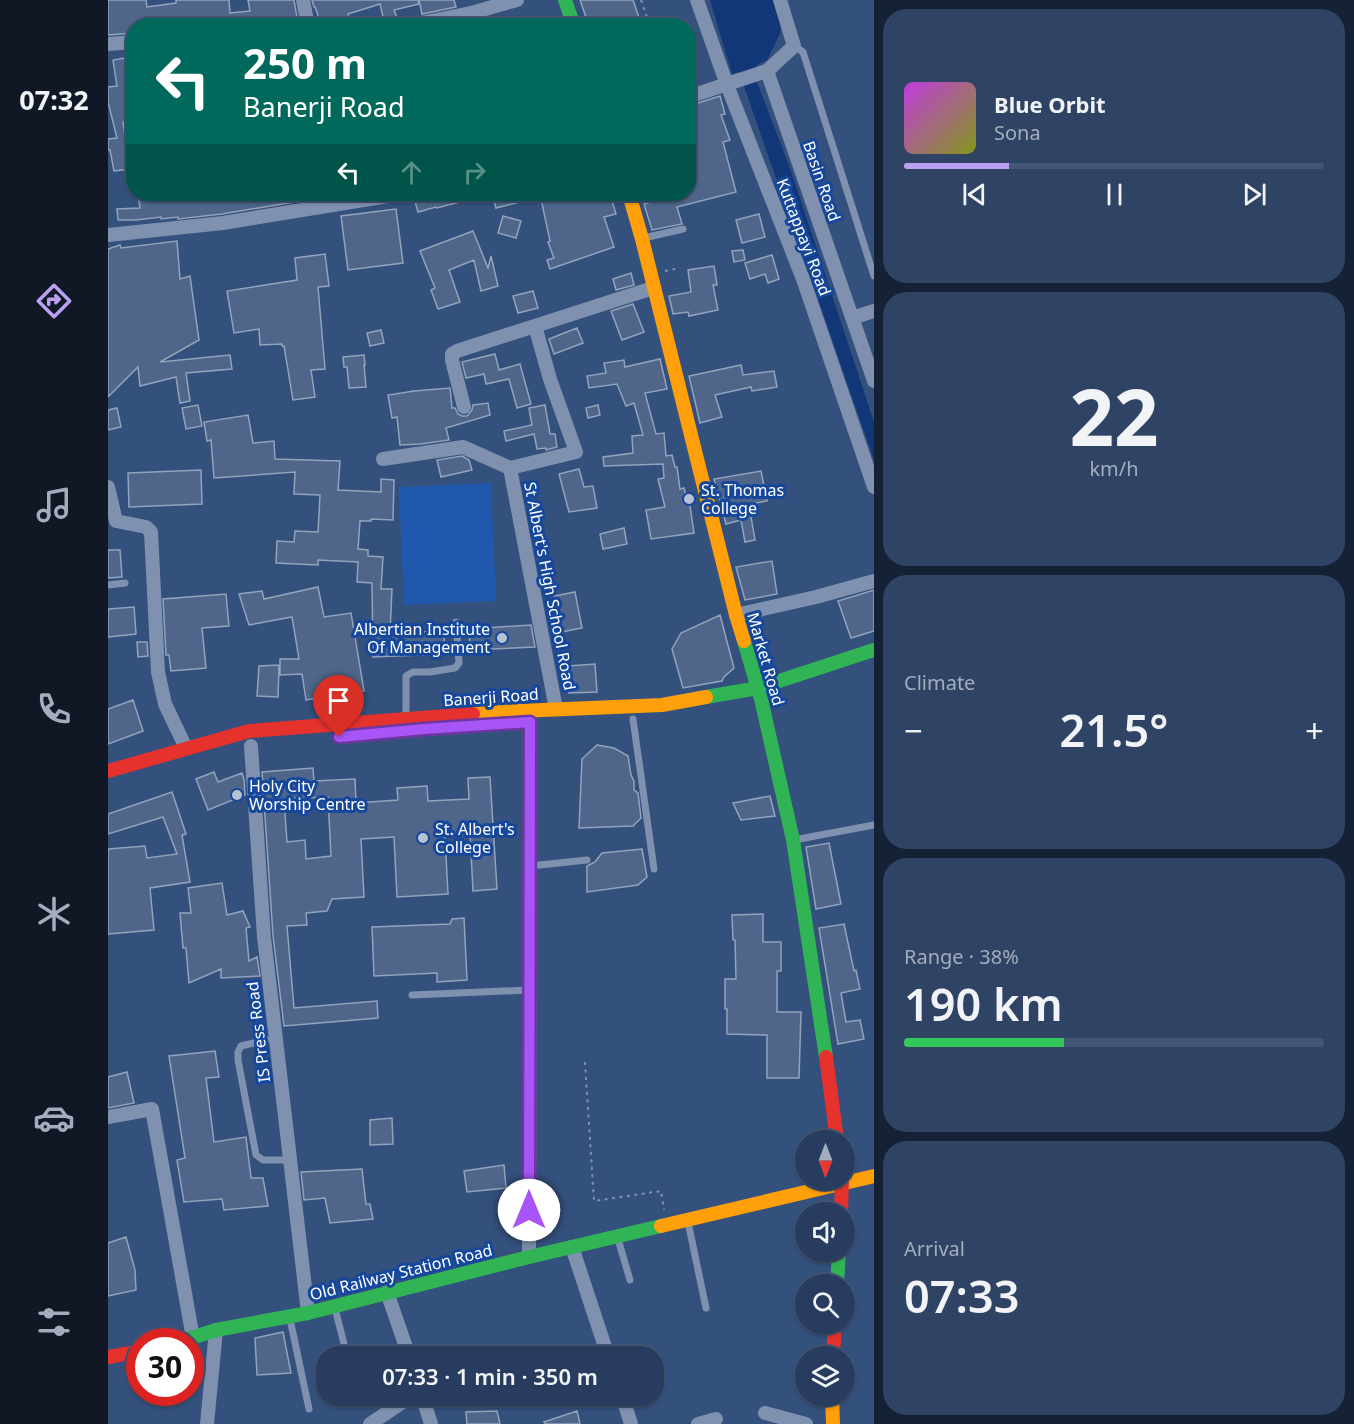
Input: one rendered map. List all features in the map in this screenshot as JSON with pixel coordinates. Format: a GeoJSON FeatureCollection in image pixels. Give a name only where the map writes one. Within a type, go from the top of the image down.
{"type":"FeatureCollection","features":[{"type":"Feature","properties":{"kind":"street"},"geometry":{"type":"LineString","coordinates":[[303,0],[306,18]]}},
{"type":"Feature","properties":{"kind":"street"},"geometry":{"type":"LineString","coordinates":[[432,18],[470,6],[517,0]]}},
{"type":"Feature","properties":{"kind":"street"},"geometry":{"type":"LineString","coordinates":[[565,0],[571,18]]}},
{"type":"Feature","properties":{"kind":"street","name":"Kuttappayi Road"},"geometry":{"type":"LineString","coordinates":[[697,0],[727,85],[803,279],[874,487]]}},
{"type":"Feature","properties":{"kind":"street"},"geometry":{"type":"LineString","coordinates":[[696,95],[767,71],[794,46],[780,0]]}},
{"type":"Feature","properties":{"kind":"street"},"geometry":{"type":"LineString","coordinates":[[108,44],[126,43]]}},
{"type":"Feature","properties":{"kind":"street","name":"Basin Road"},"geometry":{"type":"LineString","coordinates":[[767,71],[874,381]]}},
{"type":"Feature","properties":{"kind":"street"},"geometry":{"type":"LineString","coordinates":[[108,235],[223,223],[357,201]]}},
{"type":"Feature","properties":{"kind":"street","name":"Market Road"},"geometry":{"type":"LineString","coordinates":[[631,201],[736,615],[760,694],[793,840],[836,1130]]}},
{"type":"Feature","properties":{"kind":"street"},"geometry":{"type":"LineString","coordinates":[[464,407],[452,354],[653,288]]}},
{"type":"Feature","properties":{"kind":"street"},"geometry":{"type":"LineString","coordinates":[[852,318],[874,311]]}},
{"type":"Feature","properties":{"kind":"street","name":"St Albert's High School Road"},"geometry":{"type":"LineString","coordinates":[[382,459],[463,447],[510,468],[576,452],[550,379],[535,326]]}},
{"type":"Feature","properties":{"kind":"street","name":"St Albert's High School Road"},"geometry":{"type":"LineString","coordinates":[[510,468],[556,709]]}},
{"type":"Feature","properties":{"kind":"street"},"geometry":{"type":"LineString","coordinates":[[108,487],[116,521],[146,527],[151,532],[158,672],[165,704],[186,748]]}},
{"type":"Feature","properties":{"kind":"street"},"geometry":{"type":"LineString","coordinates":[[736,615],[874,581]]}},
{"type":"Feature","properties":{"kind":"street","name":"Banerji Road"},"geometry":{"type":"LineString","coordinates":[[322,739],[406,725],[519,711],[662,705],[760,694],[874,650]]}},
{"type":"Feature","properties":{"kind":"street","name":"Banerji Road"},"geometry":{"type":"LineString","coordinates":[[108,771],[249,731],[660,718],[760,694],[874,662]]}},
{"type":"Feature","properties":{"kind":"street"},"geometry":{"type":"LineString","coordinates":[[529,1257],[530,722]]}},
{"type":"Feature","properties":{"kind":"street","name":"IS Press Road"},"geometry":{"type":"LineString","coordinates":[[251,746],[264,937],[308,1313]]}},
{"type":"Feature","properties":{"kind":"street"},"geometry":{"type":"LineString","coordinates":[[108,1117],[152,1109],[186,1328]]}},
{"type":"Feature","properties":{"kind":"street","name":"Old Railway Station Road"},"geometry":{"type":"LineString","coordinates":[[855,1179],[874,1176]]}},
{"type":"Feature","properties":{"kind":"street","name":"Old Railway Station Road"},"geometry":{"type":"LineString","coordinates":[[204,1334],[308,1313],[806,1190]]}},
{"type":"Feature","properties":{"kind":"street"},"geometry":{"type":"LineString","coordinates":[[572,1247],[605,1346]]}},
{"type":"Feature","properties":{"kind":"street"},"geometry":{"type":"LineString","coordinates":[[387,1292],[406,1346]]}},
{"type":"Feature","properties":{"kind":"street"},"geometry":{"type":"LineString","coordinates":[[207,1424],[216,1330]]}},
{"type":"Feature","properties":{"kind":"street"},"geometry":{"type":"LineString","coordinates":[[108,1357],[126,1354]]}},
{"type":"Feature","properties":{"kind":"street"},"geometry":{"type":"LineString","coordinates":[[370,1424],[397,1406]]}},
{"type":"Feature","properties":{"kind":"street"},"geometry":{"type":"LineString","coordinates":[[425,1406],[431,1424]]}},
{"type":"Feature","properties":{"kind":"street"},"geometry":{"type":"LineString","coordinates":[[625,1406],[631,1424]]}},
{"type":"Feature","properties":{"kind":"street"},"geometry":{"type":"LineString","coordinates":[[832,1406],[833,1424]]}},
{"type":"Feature","properties":{"kind":"street"},"geometry":{"type":"LineString","coordinates":[[765,1413],[806,1424]]}},
{"type":"Feature","properties":{"kind":"street"},"geometry":{"type":"LineString","coordinates":[[698,1424],[716,1419]]}},
{"type":"Feature","properties":{"kind":"lane"},"geometry":{"type":"LineString","coordinates":[[794,46],[803,52],[874,276]]}},
{"type":"Feature","properties":{"kind":"lane"},"geometry":{"type":"LineString","coordinates":[[642,239],[683,229]]}},
{"type":"Feature","properties":{"kind":"lane"},"geometry":{"type":"LineString","coordinates":[[108,585],[125,583]]}},
{"type":"Feature","properties":{"kind":"lane"},"geometry":{"type":"LineString","coordinates":[[406,725],[406,676],[413,672],[455,668],[459,663],[456,622]]}},
{"type":"Feature","properties":{"kind":"lane"},"geometry":{"type":"LineString","coordinates":[[633,719],[654,869]]}},
{"type":"Feature","properties":{"kind":"lane"},"geometry":{"type":"LineString","coordinates":[[793,840],[874,825]]}},
{"type":"Feature","properties":{"kind":"lane"},"geometry":{"type":"LineString","coordinates":[[530,866],[587,860]]}},
{"type":"Feature","properties":{"kind":"lane"},"geometry":{"type":"LineString","coordinates":[[412,995],[529,990]]}},
{"type":"Feature","properties":{"kind":"lane"},"geometry":{"type":"LineString","coordinates":[[276,1038],[241,1047],[238,1060],[256,1155],[263,1161],[290,1160]]}},
{"type":"Feature","properties":{"kind":"lane"},"geometry":{"type":"LineString","coordinates":[[688,1220],[706,1308]]}},
{"type":"Feature","properties":{"kind":"lane"},"geometry":{"type":"LineString","coordinates":[[617,1236],[630,1280]]}},
{"type":"Feature","properties":{"kind":"lane"},"geometry":{"type":"LineString","coordinates":[[334,1306],[344,1346]]}},
{"type":"Feature","properties":{"kind":"lane"},"geometry":{"type":"LineString","coordinates":[[290,1316],[309,1409]]}},
{"type":"Feature","properties":{"kind":"path"},"geometry":{"type":"LineString","coordinates":[[641,0],[647,18]]}},
{"type":"Feature","properties":{"kind":"path"},"geometry":{"type":"LineString","coordinates":[[585,1062],[594,1201],[661,1191],[666,1225]]}},
{"type":"Feature","properties":{"kind":"shaded area"},"geometry":{"type":"Polygon","coordinates":[[[710,0],[773,0],[781,25],[780,34],[767,60],[757,65],[755,77],[790,168],[874,422],[874,460],[739,72],[732,74],[710,0]]]}},
{"type":"Feature","properties":{"kind":"shaded area"},"geometry":{"type":"Polygon","coordinates":[[[491,483],[496,601],[404,605],[399,487],[491,483]]]}},
{"type":"Feature","properties":{"kind":"building"},"geometry":{"type":"Polygon","coordinates":[[[108,0],[146,0],[147,7],[176,3],[176,0],[229,0],[230,13],[250,11],[248,0],[294,0],[297,18],[126,18],[126,34],[108,35],[108,0]]]}},
{"type":"Feature","properties":{"kind":"building"},"geometry":{"type":"Polygon","coordinates":[[[312,0],[418,0],[419,4],[394,10],[397,18],[383,18],[380,4],[348,14],[349,18],[319,18],[312,0]]]}},
{"type":"Feature","properties":{"kind":"building"},"geometry":{"type":"Polygon","coordinates":[[[419,0],[454,0],[456,7],[422,14],[419,0]]]}},
{"type":"Feature","properties":{"kind":"building"},"geometry":{"type":"Polygon","coordinates":[[[580,0],[633,0],[639,18],[586,18],[580,0]]]}},
{"type":"Feature","properties":{"kind":"building"},"geometry":{"type":"Polygon","coordinates":[[[124,58],[126,69],[126,121],[123,122],[126,170],[114,171],[110,150],[108,150],[108,139],[117,138],[108,102],[108,87],[117,86],[113,60],[124,58]]]}},
{"type":"Feature","properties":{"kind":"building"},"geometry":{"type":"Polygon","coordinates":[[[720,96],[725,114],[721,115],[730,140],[723,142],[736,192],[677,207],[682,224],[652,230],[644,204],[654,201],[696,201],[696,104],[720,96]]]}},
{"type":"Feature","properties":{"kind":"building"},"geometry":{"type":"Polygon","coordinates":[[[139,201],[300,201],[178,219],[178,217],[161,219],[161,217],[118,220],[117,209],[140,208],[139,201]]]}},
{"type":"Feature","properties":{"kind":"building"},"geometry":{"type":"Polygon","coordinates":[[[415,201],[464,201],[436,207],[418,212],[415,201]]]}},
{"type":"Feature","properties":{"kind":"building"},"geometry":{"type":"Polygon","coordinates":[[[494,201],[524,201],[496,208],[494,201]]]}},
{"type":"Feature","properties":{"kind":"building"},"geometry":{"type":"Polygon","coordinates":[[[541,201],[612,201],[616,214],[604,217],[614,247],[550,269],[547,260],[554,258],[548,242],[550,241],[541,201]]]}},
{"type":"Feature","properties":{"kind":"building"},"geometry":{"type":"Polygon","coordinates":[[[396,209],[403,263],[348,270],[341,216],[396,209]]]}},
{"type":"Feature","properties":{"kind":"building"},"geometry":{"type":"Polygon","coordinates":[[[759,214],[765,237],[742,243],[736,220],[759,214]]]}},
{"type":"Feature","properties":{"kind":"building"},"geometry":{"type":"Polygon","coordinates":[[[503,216],[521,221],[516,238],[498,233],[503,216]]]}},
{"type":"Feature","properties":{"kind":"building"},"geometry":{"type":"Polygon","coordinates":[[[473,231],[488,268],[491,256],[498,286],[481,291],[474,260],[449,270],[460,302],[438,309],[431,290],[435,288],[420,251],[473,231]]]}},
{"type":"Feature","properties":{"kind":"building"},"geometry":{"type":"Polygon","coordinates":[[[177,241],[180,279],[190,276],[199,340],[160,362],[230,355],[232,369],[186,373],[190,401],[180,403],[176,377],[140,386],[138,367],[108,397],[108,249],[120,245],[121,248],[177,241]]]}},
{"type":"Feature","properties":{"kind":"building"},"geometry":{"type":"Polygon","coordinates":[[[743,250],[745,260],[734,262],[732,251],[743,250]]]}},
{"type":"Feature","properties":{"kind":"building"},"geometry":{"type":"Polygon","coordinates":[[[325,254],[329,286],[318,287],[325,369],[311,370],[315,397],[293,400],[284,346],[282,344],[260,345],[259,329],[234,333],[227,291],[297,280],[295,258],[325,254]]]}},
{"type":"Feature","properties":{"kind":"building"},"geometry":{"type":"Polygon","coordinates":[[[772,255],[779,279],[768,283],[765,274],[750,279],[745,263],[772,255]]]}},
{"type":"Feature","properties":{"kind":"building"},"geometry":{"type":"Polygon","coordinates":[[[714,266],[717,285],[713,285],[718,310],[689,316],[688,312],[673,314],[669,296],[691,292],[688,270],[714,266]]]}},
{"type":"Feature","properties":{"kind":"building"},"geometry":{"type":"Polygon","coordinates":[[[631,273],[634,285],[616,290],[613,279],[631,273]]]}},
{"type":"Feature","properties":{"kind":"building"},"geometry":{"type":"Polygon","coordinates":[[[533,291],[538,308],[518,313],[513,296],[533,291]]]}},
{"type":"Feature","properties":{"kind":"building"},"geometry":{"type":"Polygon","coordinates":[[[633,304],[644,332],[622,340],[611,311],[633,304]]]}},
{"type":"Feature","properties":{"kind":"building"},"geometry":{"type":"Polygon","coordinates":[[[577,328],[583,343],[554,354],[549,339],[577,328]]]}},
{"type":"Feature","properties":{"kind":"building"},"geometry":{"type":"Polygon","coordinates":[[[381,330],[384,343],[370,346],[367,333],[381,330]]]}},
{"type":"Feature","properties":{"kind":"building"},"geometry":{"type":"Polygon","coordinates":[[[495,354],[499,370],[520,364],[531,404],[517,408],[509,379],[486,384],[484,374],[466,378],[462,362],[495,354]]]}},
{"type":"Feature","properties":{"kind":"building"},"geometry":{"type":"Polygon","coordinates":[[[364,355],[366,387],[349,388],[347,367],[344,367],[343,357],[364,355]]]}},
{"type":"Feature","properties":{"kind":"building"},"geometry":{"type":"Polygon","coordinates":[[[660,359],[667,389],[645,393],[656,434],[664,433],[666,456],[672,455],[675,467],[677,467],[680,489],[684,488],[687,500],[689,499],[694,533],[651,539],[646,510],[665,507],[658,479],[664,478],[663,464],[604,466],[603,457],[633,453],[632,436],[643,435],[634,403],[626,406],[617,384],[589,388],[587,376],[606,373],[604,363],[624,360],[625,367],[660,359]]]}},
{"type":"Feature","properties":{"kind":"building"},"geometry":{"type":"Polygon","coordinates":[[[741,365],[743,375],[774,371],[777,387],[752,391],[751,387],[715,395],[722,417],[700,423],[689,376],[741,365]]]}},
{"type":"Feature","properties":{"kind":"building"},"geometry":{"type":"Polygon","coordinates":[[[450,388],[452,408],[455,408],[458,414],[467,416],[473,405],[488,403],[490,415],[446,428],[449,440],[400,445],[397,417],[392,418],[388,395],[450,388]]]}},
{"type":"Feature","properties":{"kind":"building"},"geometry":{"type":"Polygon","coordinates":[[[198,405],[202,426],[186,429],[182,408],[198,405]]]}},
{"type":"Feature","properties":{"kind":"building"},"geometry":{"type":"Polygon","coordinates":[[[545,405],[550,434],[555,434],[557,447],[546,450],[546,448],[537,449],[534,434],[506,441],[504,431],[532,425],[529,408],[545,405]]]}},
{"type":"Feature","properties":{"kind":"building"},"geometry":{"type":"Polygon","coordinates":[[[598,405],[600,415],[588,418],[586,408],[598,405]]]}},
{"type":"Feature","properties":{"kind":"building"},"geometry":{"type":"Polygon","coordinates":[[[117,408],[121,427],[108,430],[108,410],[117,408]]]}},
{"type":"Feature","properties":{"kind":"building"},"geometry":{"type":"Polygon","coordinates":[[[248,415],[253,443],[274,441],[275,459],[340,461],[338,490],[381,492],[381,479],[394,480],[393,520],[360,521],[358,549],[368,550],[368,556],[383,557],[381,589],[392,589],[390,633],[444,631],[445,654],[373,657],[372,583],[357,582],[358,562],[318,560],[318,565],[276,563],[277,541],[294,542],[295,531],[318,532],[320,495],[294,494],[295,472],[214,478],[211,440],[207,441],[204,422],[248,415]]]}},
{"type":"Feature","properties":{"kind":"building"},"geometry":{"type":"Polygon","coordinates":[[[462,456],[469,460],[472,470],[441,477],[437,460],[462,456]]]}},
{"type":"Feature","properties":{"kind":"building"},"geometry":{"type":"Polygon","coordinates":[[[579,469],[584,487],[593,486],[597,508],[569,512],[559,474],[579,469]]]}},
{"type":"Feature","properties":{"kind":"building"},"geometry":{"type":"Polygon","coordinates":[[[201,470],[202,504],[129,507],[128,473],[201,470]]]}},
{"type":"Feature","properties":{"kind":"building"},"geometry":{"type":"Polygon","coordinates":[[[761,471],[767,501],[750,504],[755,540],[745,542],[741,520],[726,524],[714,479],[761,471]]]}},
{"type":"Feature","properties":{"kind":"building"},"geometry":{"type":"Polygon","coordinates":[[[624,528],[627,544],[603,549],[600,534],[624,528]]]}},
{"type":"Feature","properties":{"kind":"building"},"geometry":{"type":"Polygon","coordinates":[[[108,550],[120,550],[122,577],[108,578],[108,550]]]}},
{"type":"Feature","properties":{"kind":"building"},"geometry":{"type":"Polygon","coordinates":[[[772,561],[777,594],[745,600],[736,567],[772,561]]]}},
{"type":"Feature","properties":{"kind":"building"},"geometry":{"type":"Polygon","coordinates":[[[318,587],[324,617],[351,613],[364,691],[306,700],[302,674],[280,675],[280,659],[299,659],[292,617],[249,625],[239,594],[262,591],[264,599],[318,587]]]}},
{"type":"Feature","properties":{"kind":"building"},"geometry":{"type":"Polygon","coordinates":[[[874,590],[874,631],[851,638],[838,601],[874,590]]]}},
{"type":"Feature","properties":{"kind":"building"},"geometry":{"type":"Polygon","coordinates":[[[575,592],[582,628],[561,632],[554,596],[575,592]]]}},
{"type":"Feature","properties":{"kind":"building"},"geometry":{"type":"Polygon","coordinates":[[[226,594],[229,626],[202,628],[206,668],[171,671],[169,655],[166,655],[163,599],[226,594]]]}},
{"type":"Feature","properties":{"kind":"building"},"geometry":{"type":"Polygon","coordinates":[[[134,607],[136,634],[108,637],[108,609],[134,607]]]}},
{"type":"Feature","properties":{"kind":"building"},"geometry":{"type":"Polygon","coordinates":[[[720,615],[734,668],[722,681],[683,688],[672,649],[681,633],[720,615]]]}},
{"type":"Feature","properties":{"kind":"building","name":"Albertian Institute Of Management"},"geometry":{"type":"Polygon","coordinates":[[[531,625],[535,647],[470,650],[469,629],[531,625]]]}},
{"type":"Feature","properties":{"kind":"building"},"geometry":{"type":"Polygon","coordinates":[[[137,642],[147,642],[148,656],[138,657],[137,642]]]}},
{"type":"Feature","properties":{"kind":"building"},"geometry":{"type":"Polygon","coordinates":[[[595,664],[597,692],[569,693],[568,666],[595,664]]]}},
{"type":"Feature","properties":{"kind":"building"},"geometry":{"type":"Polygon","coordinates":[[[279,665],[278,697],[257,696],[259,666],[279,665]]]}},
{"type":"Feature","properties":{"kind":"building"},"geometry":{"type":"Polygon","coordinates":[[[133,700],[143,731],[108,744],[108,709],[133,700]]]}},
{"type":"Feature","properties":{"kind":"building"},"geometry":{"type":"Polygon","coordinates":[[[597,745],[614,748],[628,756],[634,790],[638,793],[641,818],[633,826],[579,828],[582,759],[597,745]]]}},
{"type":"Feature","properties":{"kind":"building"},"geometry":{"type":"Polygon","coordinates":[[[313,768],[314,781],[355,779],[356,803],[398,800],[397,788],[427,786],[428,801],[469,799],[468,778],[490,777],[497,889],[473,891],[470,834],[445,836],[448,894],[397,897],[394,837],[361,839],[364,897],[332,899],[327,911],[306,913],[307,925],[287,926],[294,1008],[377,1001],[378,1018],[284,1026],[273,936],[262,772],[313,768]],[[328,797],[284,799],[287,842],[305,840],[306,859],[331,856],[328,797]]]}},
{"type":"Feature","properties":{"kind":"building"},"geometry":{"type":"Polygon","coordinates":[[[214,772],[218,782],[242,773],[245,795],[208,810],[196,779],[214,772]]]}},
{"type":"Feature","properties":{"kind":"building"},"geometry":{"type":"Polygon","coordinates":[[[172,792],[186,834],[182,835],[190,882],[150,888],[154,930],[108,934],[108,849],[145,846],[147,858],[177,854],[163,817],[108,834],[108,814],[172,792]]]}},
{"type":"Feature","properties":{"kind":"building"},"geometry":{"type":"Polygon","coordinates":[[[770,796],[775,816],[741,820],[733,803],[770,796]]]}},
{"type":"Feature","properties":{"kind":"building"},"geometry":{"type":"Polygon","coordinates":[[[829,843],[841,904],[816,909],[806,847],[829,843]]]}},
{"type":"Feature","properties":{"kind":"building"},"geometry":{"type":"Polygon","coordinates":[[[642,849],[647,877],[638,885],[587,892],[587,866],[595,862],[602,853],[642,849]]]}},
{"type":"Feature","properties":{"kind":"building"},"geometry":{"type":"Polygon","coordinates":[[[222,883],[227,915],[243,911],[250,927],[246,928],[249,961],[257,957],[260,976],[221,978],[221,969],[189,983],[180,913],[191,913],[188,888],[222,883]]]}},
{"type":"Feature","properties":{"kind":"building"},"geometry":{"type":"Polygon","coordinates":[[[763,914],[763,942],[781,942],[781,971],[777,971],[777,1012],[801,1012],[799,1078],[767,1078],[767,1035],[727,1034],[725,979],[736,979],[732,915],[763,914]]]}},
{"type":"Feature","properties":{"kind":"building"},"geometry":{"type":"Polygon","coordinates":[[[464,918],[467,980],[437,982],[437,973],[374,976],[372,927],[450,924],[452,919],[464,918]]]}},
{"type":"Feature","properties":{"kind":"building"},"geometry":{"type":"Polygon","coordinates":[[[844,924],[860,989],[841,993],[846,1022],[860,1020],[864,1039],[838,1044],[819,928],[844,924]]]}},
{"type":"Feature","properties":{"kind":"building"},"geometry":{"type":"Polygon","coordinates":[[[215,1051],[219,1077],[206,1078],[214,1142],[246,1137],[251,1178],[263,1178],[268,1206],[224,1210],[222,1199],[184,1202],[177,1160],[185,1158],[169,1056],[215,1051]]]}},
{"type":"Feature","properties":{"kind":"building"},"geometry":{"type":"Polygon","coordinates":[[[127,1072],[134,1103],[108,1108],[108,1077],[127,1072]]]}},
{"type":"Feature","properties":{"kind":"building"},"geometry":{"type":"Polygon","coordinates":[[[392,1118],[393,1144],[370,1145],[370,1120],[392,1118]]]}},
{"type":"Feature","properties":{"kind":"building"},"geometry":{"type":"Polygon","coordinates":[[[504,1165],[506,1188],[467,1192],[464,1171],[504,1165]]]}},
{"type":"Feature","properties":{"kind":"building"},"geometry":{"type":"Polygon","coordinates":[[[362,1169],[366,1204],[370,1204],[373,1219],[330,1223],[325,1198],[304,1200],[301,1172],[362,1169]]]}},
{"type":"Feature","properties":{"kind":"building"},"geometry":{"type":"Polygon","coordinates":[[[126,1237],[135,1270],[136,1290],[108,1296],[108,1243],[126,1237]]]}},
{"type":"Feature","properties":{"kind":"building"},"geometry":{"type":"Polygon","coordinates":[[[283,1332],[291,1373],[257,1375],[255,1338],[283,1332]]]}},
{"type":"Feature","properties":{"kind":"building"},"geometry":{"type":"Polygon","coordinates":[[[497,1411],[500,1424],[467,1424],[466,1412],[497,1411]]]}},
{"type":"Feature","properties":{"kind":"building"},"geometry":{"type":"Polygon","coordinates":[[[577,1411],[580,1424],[545,1424],[544,1422],[577,1411]]]}},
{"type":"Feature","properties":{"kind":"traffic: fast"},"geometry":{"type":"LineString","coordinates":[[565,0],[571,18]]}},
{"type":"Feature","properties":{"kind":"traffic: fast"},"geometry":{"type":"LineString","coordinates":[[744,641],[761,699],[793,840],[826,1057]]}},
{"type":"Feature","properties":{"kind":"traffic: fast"},"geometry":{"type":"LineString","coordinates":[[706,697],[758,688],[874,650]]}},
{"type":"Feature","properties":{"kind":"traffic: fast"},"geometry":{"type":"LineString","coordinates":[[204,1334],[308,1313],[661,1226]]}},
{"type":"Feature","properties":{"kind":"traffic: fast"},"geometry":{"type":"LineString","coordinates":[[838,1262],[838,1274]]}},
{"type":"Feature","properties":{"kind":"traffic: slow"},"geometry":{"type":"LineString","coordinates":[[631,201],[744,641]]}},
{"type":"Feature","properties":{"kind":"traffic: slow"},"geometry":{"type":"LineString","coordinates":[[473,714],[662,705],[706,697]]}},
{"type":"Feature","properties":{"kind":"traffic: slow"},"geometry":{"type":"LineString","coordinates":[[661,1226],[874,1176]]}},
{"type":"Feature","properties":{"kind":"traffic: slow"},"geometry":{"type":"LineString","coordinates":[[832,1406],[833,1424]]}},
{"type":"Feature","properties":{"kind":"traffic: jam"},"geometry":{"type":"LineString","coordinates":[[108,771],[249,731],[473,714]]}},
{"type":"Feature","properties":{"kind":"traffic: jam"},"geometry":{"type":"LineString","coordinates":[[826,1057],[836,1130]]}},
{"type":"Feature","properties":{"kind":"traffic: jam"},"geometry":{"type":"LineString","coordinates":[[841,1202],[842,1190]]}},
{"type":"Feature","properties":{"kind":"traffic: jam"},"geometry":{"type":"LineString","coordinates":[[834,1334],[834,1346]]}},
{"type":"Feature","properties":{"kind":"traffic: jam"},"geometry":{"type":"LineString","coordinates":[[108,1357],[126,1354]]}},
{"type":"Feature","properties":{"kind":"place","name":"St. Thomas College"},"geometry":{"type":"Point","coordinates":[689,499]}},
{"type":"Feature","properties":{"kind":"place","name":"Albertian Institute Of Management"},"geometry":{"type":"Point","coordinates":[502,638]}},
{"type":"Feature","properties":{"kind":"place","name":"Holy City Worship Centre"},"geometry":{"type":"Point","coordinates":[237,795]}},
{"type":"Feature","properties":{"kind":"place","name":"St. Albert's College"},"geometry":{"type":"Point","coordinates":[423,838]}},
{"type":"Feature","properties":{"kind":"route"},"geometry":{"type":"LineString","coordinates":[[339,737],[530,722],[529,1210]]}}]}
